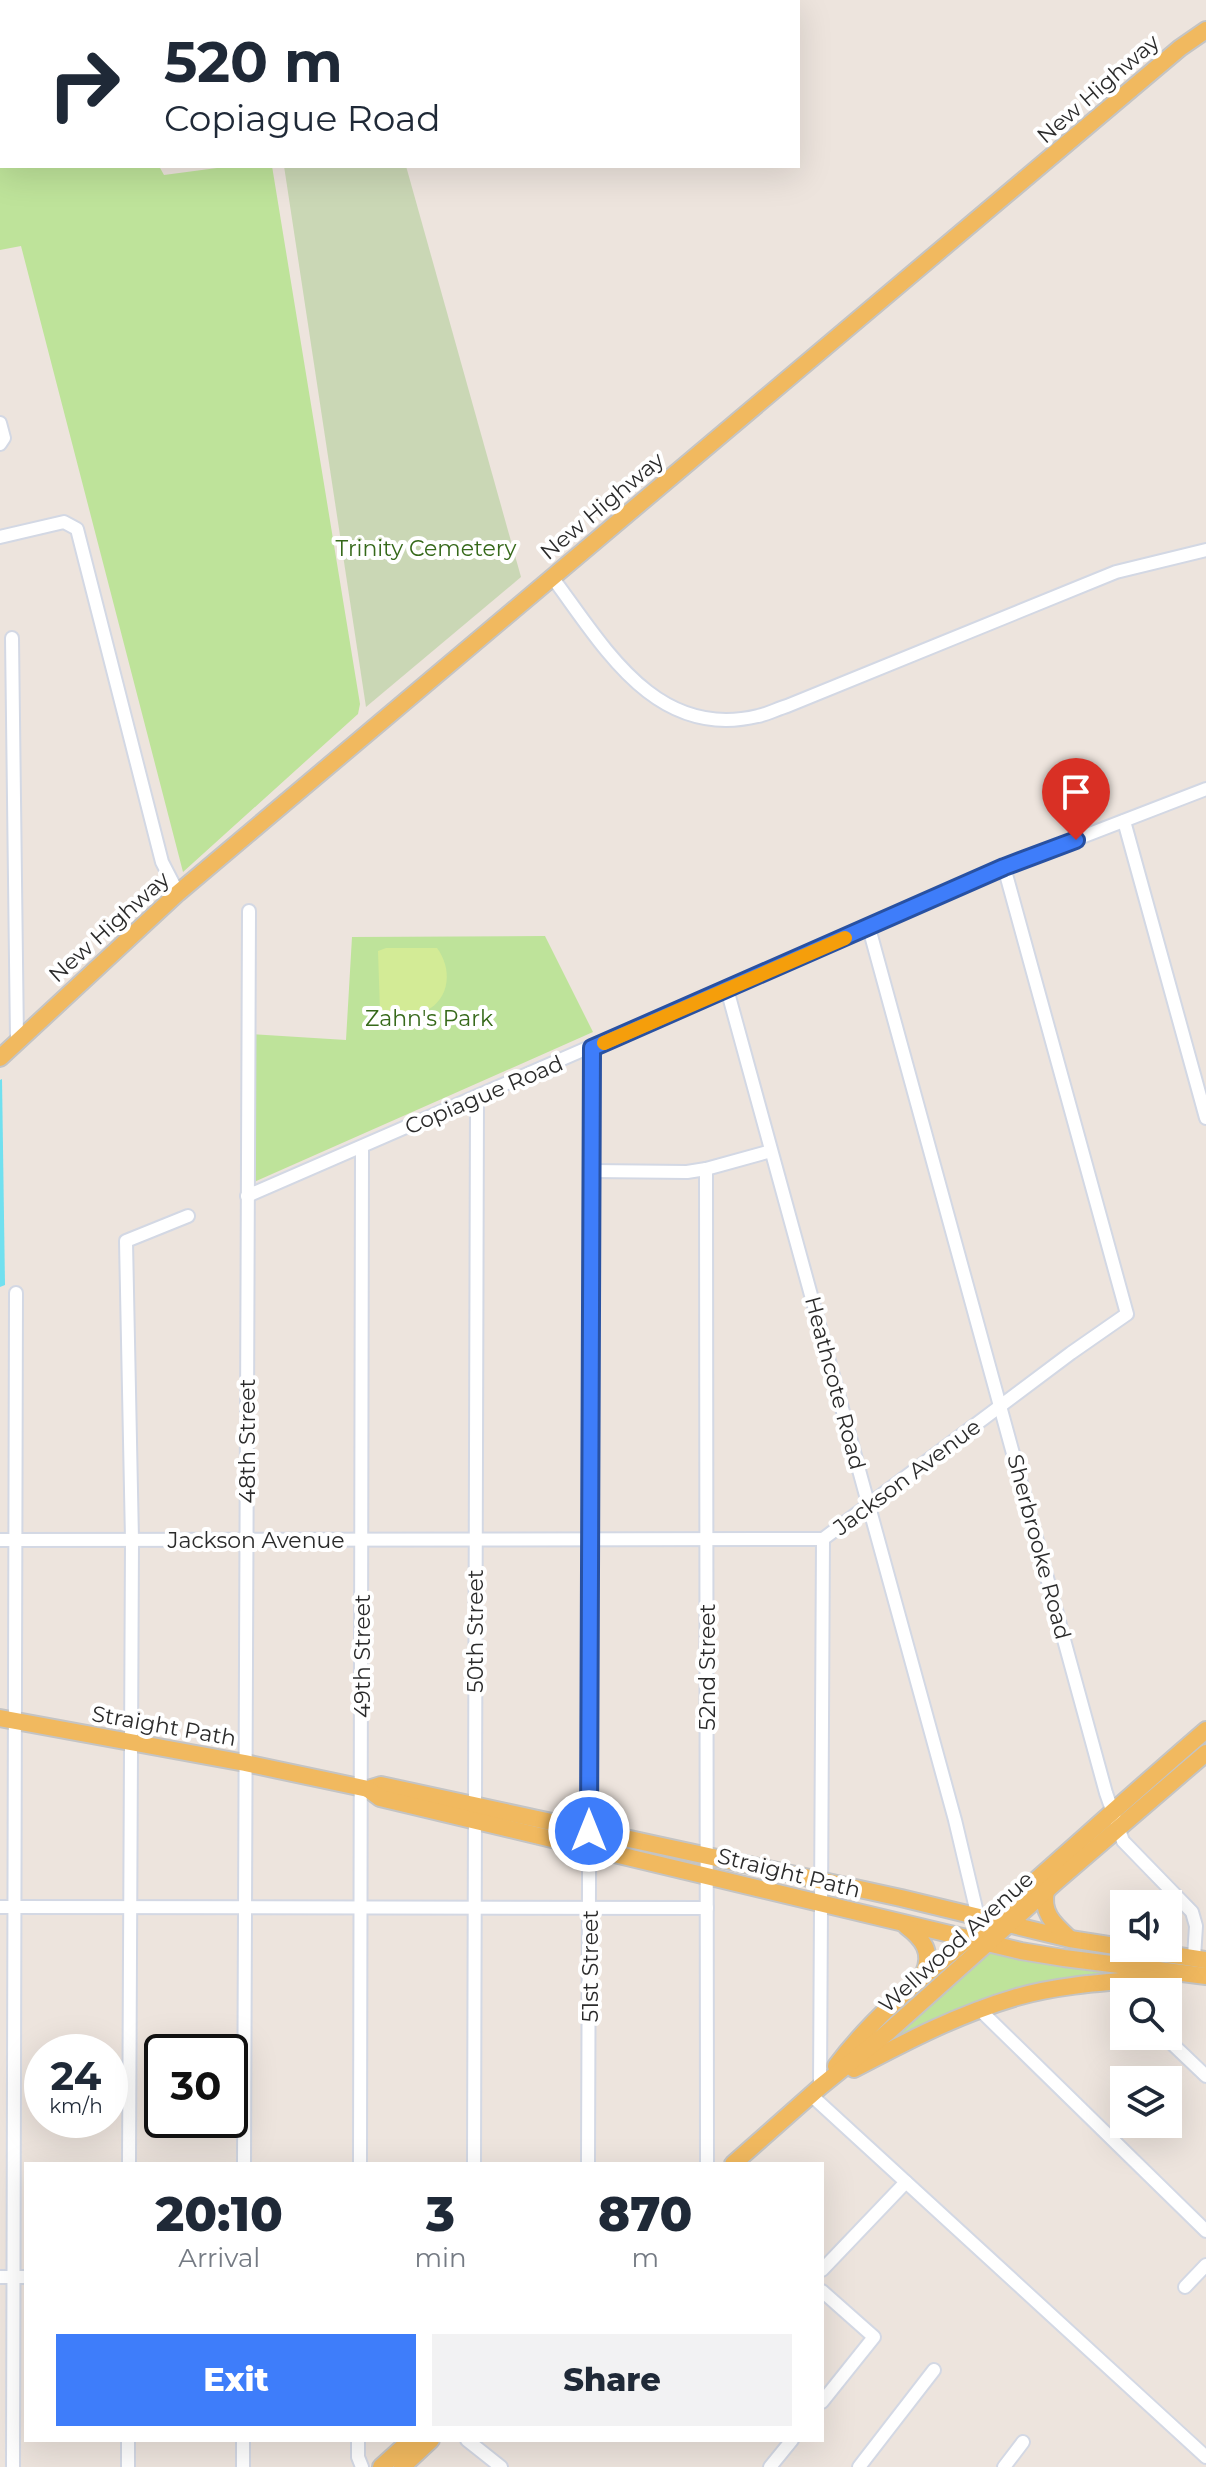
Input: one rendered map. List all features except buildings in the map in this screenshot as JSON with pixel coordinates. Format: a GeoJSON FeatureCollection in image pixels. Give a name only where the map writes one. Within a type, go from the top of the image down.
{"type":"FeatureCollection","features":[{"type":"Feature","properties":{"kind":"main road","name":"New Highway"},"geometry":{"type":"LineString","coordinates":[[0,1058],[178,893],[496,628],[552,577],[1180,48],[1206,30]]}},
{"type":"Feature","properties":{"kind":"main road","name":"Straight Path"},"geometry":{"type":"LineString","coordinates":[[7,1719],[364,1788],[380,1798],[589,1831],[707,1856],[821,1882],[981,1930],[1054,1957],[1201,1967]]}},
{"type":"Feature","properties":{"kind":"main road"},"geometry":{"type":"LineString","coordinates":[[1116,1820],[1206,1730]]}},
{"type":"Feature","properties":{"kind":"main road"},"geometry":{"type":"LineString","coordinates":[[872,1916],[905,1916],[981,1930],[1116,1820],[1206,1753]]}},
{"type":"Feature","properties":{"kind":"main road","name":"Straight Path"},"geometry":{"type":"LineString","coordinates":[[475,1813],[590,1848],[901,1923],[981,1930]]}},
{"type":"Feature","properties":{"kind":"main road","name":"Wellwood Avenue"},"geometry":{"type":"LineString","coordinates":[[815,2091],[851,2046],[924,1975],[981,1930],[1008,1925],[1116,1820]]}},
{"type":"Feature","properties":{"kind":"main road"},"geometry":{"type":"LineString","coordinates":[[1046,1891],[1044,1905],[1047,1915],[1070,1939]]}},
{"type":"Feature","properties":{"kind":"main road"},"geometry":{"type":"LineString","coordinates":[[901,1923],[918,1935],[925,1945],[929,1961],[924,1975]]}},
{"type":"Feature","properties":{"kind":"main road"},"geometry":{"type":"LineString","coordinates":[[1008,1925],[1201,1967]]}},
{"type":"Feature","properties":{"kind":"main road","name":"Wellwood Avenue"},"geometry":{"type":"LineString","coordinates":[[735,2162],[888,2032],[981,1930]]}},
{"type":"Feature","properties":{"kind":"main road"},"geometry":{"type":"LineString","coordinates":[[1159,1978],[1201,1967]]}},
{"type":"Feature","properties":{"kind":"main road"},"geometry":{"type":"LineString","coordinates":[[815,2091],[942,2023],[1016,1997],[1051,1989],[1110,1988]]}},
{"type":"Feature","properties":{"kind":"main road"},"geometry":{"type":"LineString","coordinates":[[381,2467],[409,2442]]}},
{"type":"Feature","properties":{"kind":"main road"},"geometry":{"type":"LineString","coordinates":[[402,2467],[429,2442]]}},
{"type":"Feature","properties":{"kind":"street"},"geometry":{"type":"LineString","coordinates":[[0,423],[4,438],[0,444]]}},
{"type":"Feature","properties":{"kind":"street"},"geometry":{"type":"LineString","coordinates":[[0,537],[64,522],[77,529],[162,862],[178,893]]}},
{"type":"Feature","properties":{"kind":"street"},"geometry":{"type":"LineString","coordinates":[[552,577],[615,662],[644,691],[695,716],[723,719],[756,717],[1116,572],[1206,550]]}},
{"type":"Feature","properties":{"kind":"street"},"geometry":{"type":"LineString","coordinates":[[12,638],[17,1041]]}},
{"type":"Feature","properties":{"kind":"street","name":"Copiague Road"},"geometry":{"type":"LineString","coordinates":[[247,1196],[1004,867],[1206,789]]}},
{"type":"Feature","properties":{"kind":"street"},"geometry":{"type":"LineString","coordinates":[[0,808],[14,808]]}},
{"type":"Feature","properties":{"kind":"street"},"geometry":{"type":"LineString","coordinates":[[1124,821],[1206,1118]]}},
{"type":"Feature","properties":{"kind":"street","name":"Jackson Avenue"},"geometry":{"type":"LineString","coordinates":[[0,1540],[823,1539],[1127,1314],[1004,867]]}},
{"type":"Feature","properties":{"kind":"street","name":"48th Street"},"geometry":{"type":"LineString","coordinates":[[244,2162],[249,911]]}},
{"type":"Feature","properties":{"kind":"street","name":"Sherbrooke Road"},"geometry":{"type":"LineString","coordinates":[[869,928],[1102,1779],[1123,1841],[1192,1912],[1201,1967]]}},
{"type":"Feature","properties":{"kind":"street","name":"Heathcote Road"},"geometry":{"type":"LineString","coordinates":[[727,989],[955,1820],[981,1930]]}},
{"type":"Feature","properties":{"kind":"street","name":"51st Street"},"geometry":{"type":"LineString","coordinates":[[588,2162],[592,1048]]}},
{"type":"Feature","properties":{"kind":"street","name":"50th Street"},"geometry":{"type":"LineString","coordinates":[[474,2162],[477,1098]]}},
{"type":"Feature","properties":{"kind":"street","name":"49th Street"},"geometry":{"type":"LineString","coordinates":[[360,2162],[360,1907],[364,1788],[362,1148]]}},
{"type":"Feature","properties":{"kind":"street"},"geometry":{"type":"LineString","coordinates":[[592,1171],[687,1172],[771,1151]]}},
{"type":"Feature","properties":{"kind":"street","name":"52nd Street"},"geometry":{"type":"LineString","coordinates":[[706,1169],[707,2162]]}},
{"type":"Feature","properties":{"kind":"street"},"geometry":{"type":"LineString","coordinates":[[129,2162],[132,1540],[126,1241],[188,1216]]}},
{"type":"Feature","properties":{"kind":"street"},"geometry":{"type":"LineString","coordinates":[[13,2467],[14,1907],[7,1719],[15,1540],[16,1293]]}},
{"type":"Feature","properties":{"kind":"street"},"geometry":{"type":"LineString","coordinates":[[823,1539],[821,1904],[815,2091],[906,2182],[1206,2457]]}},
{"type":"Feature","properties":{"kind":"street"},"geometry":{"type":"LineString","coordinates":[[0,1907],[707,1908]]}},
{"type":"Feature","properties":{"kind":"street"},"geometry":{"type":"LineString","coordinates":[[980,2010],[1206,2231]]}},
{"type":"Feature","properties":{"kind":"street"},"geometry":{"type":"LineString","coordinates":[[1179,2050],[1206,2076]]}},
{"type":"Feature","properties":{"kind":"street"},"geometry":{"type":"LineString","coordinates":[[824,2268],[906,2182]]}},
{"type":"Feature","properties":{"kind":"street"},"geometry":{"type":"LineString","coordinates":[[1185,2287],[1206,2265]]}},
{"type":"Feature","properties":{"kind":"street"},"geometry":{"type":"LineString","coordinates":[[824,2293],[874,2337],[824,2400]]}},
{"type":"Feature","properties":{"kind":"street"},"geometry":{"type":"LineString","coordinates":[[859,2467],[934,2370]]}},
{"type":"Feature","properties":{"kind":"street"},"geometry":{"type":"LineString","coordinates":[[128,2442],[128,2467]]}},
{"type":"Feature","properties":{"kind":"street"},"geometry":{"type":"LineString","coordinates":[[243,2442],[243,2467]]}},
{"type":"Feature","properties":{"kind":"street"},"geometry":{"type":"LineString","coordinates":[[358,2442],[362,2467]]}},
{"type":"Feature","properties":{"kind":"street"},"geometry":{"type":"LineString","coordinates":[[470,2442],[501,2467]]}},
{"type":"Feature","properties":{"kind":"street"},"geometry":{"type":"LineString","coordinates":[[770,2467],[790,2442]]}},
{"type":"Feature","properties":{"kind":"street"},"geometry":{"type":"LineString","coordinates":[[1004,2467],[1023,2442]]}},
{"type":"Feature","properties":{"kind":"green space"},"geometry":{"type":"Polygon","coordinates":[[[0,168],[160,168],[164,175],[217,168],[272,168],[360,704],[358,714],[183,872],[21,246],[0,250],[0,168]]]}},
{"type":"Feature","properties":{"kind":"green space","name":"Trinity Cemetery"},"geometry":{"type":"Polygon","coordinates":[[[284,168],[407,168],[521,577],[366,707],[284,168]]]}},
{"type":"Feature","properties":{"kind":"green space","name":"Zahn's Park"},"geometry":{"type":"Polygon","coordinates":[[[545,936],[593,1032],[252,1183],[251,1034],[346,1040],[352,937],[545,936]]]}},
{"type":"Feature","properties":{"kind":"green space"},"geometry":{"type":"Polygon","coordinates":[[[386,948],[437,948],[445,964],[446,982],[440,998],[426,1011],[404,1014],[380,1011],[378,951],[386,948]]]}},
{"type":"Feature","properties":{"kind":"green space"},"geometry":{"type":"Polygon","coordinates":[[[991,1948],[1159,1974],[1056,1983],[868,2056],[991,1948]]]}},
{"type":"Feature","properties":{"kind":"water"},"geometry":{"type":"Polygon","coordinates":[[[0,1080],[5,1285],[0,1287],[0,1080]]]}},
{"type":"Feature","properties":{"kind":"slow traffic"},"geometry":{"type":"LineString","coordinates":[[604,1043],[845,938]]}},
{"type":"Feature","properties":{"kind":"route"},"geometry":{"type":"LineString","coordinates":[[589,1831],[592,1048],[1004,867],[1076,840]]}}]}
